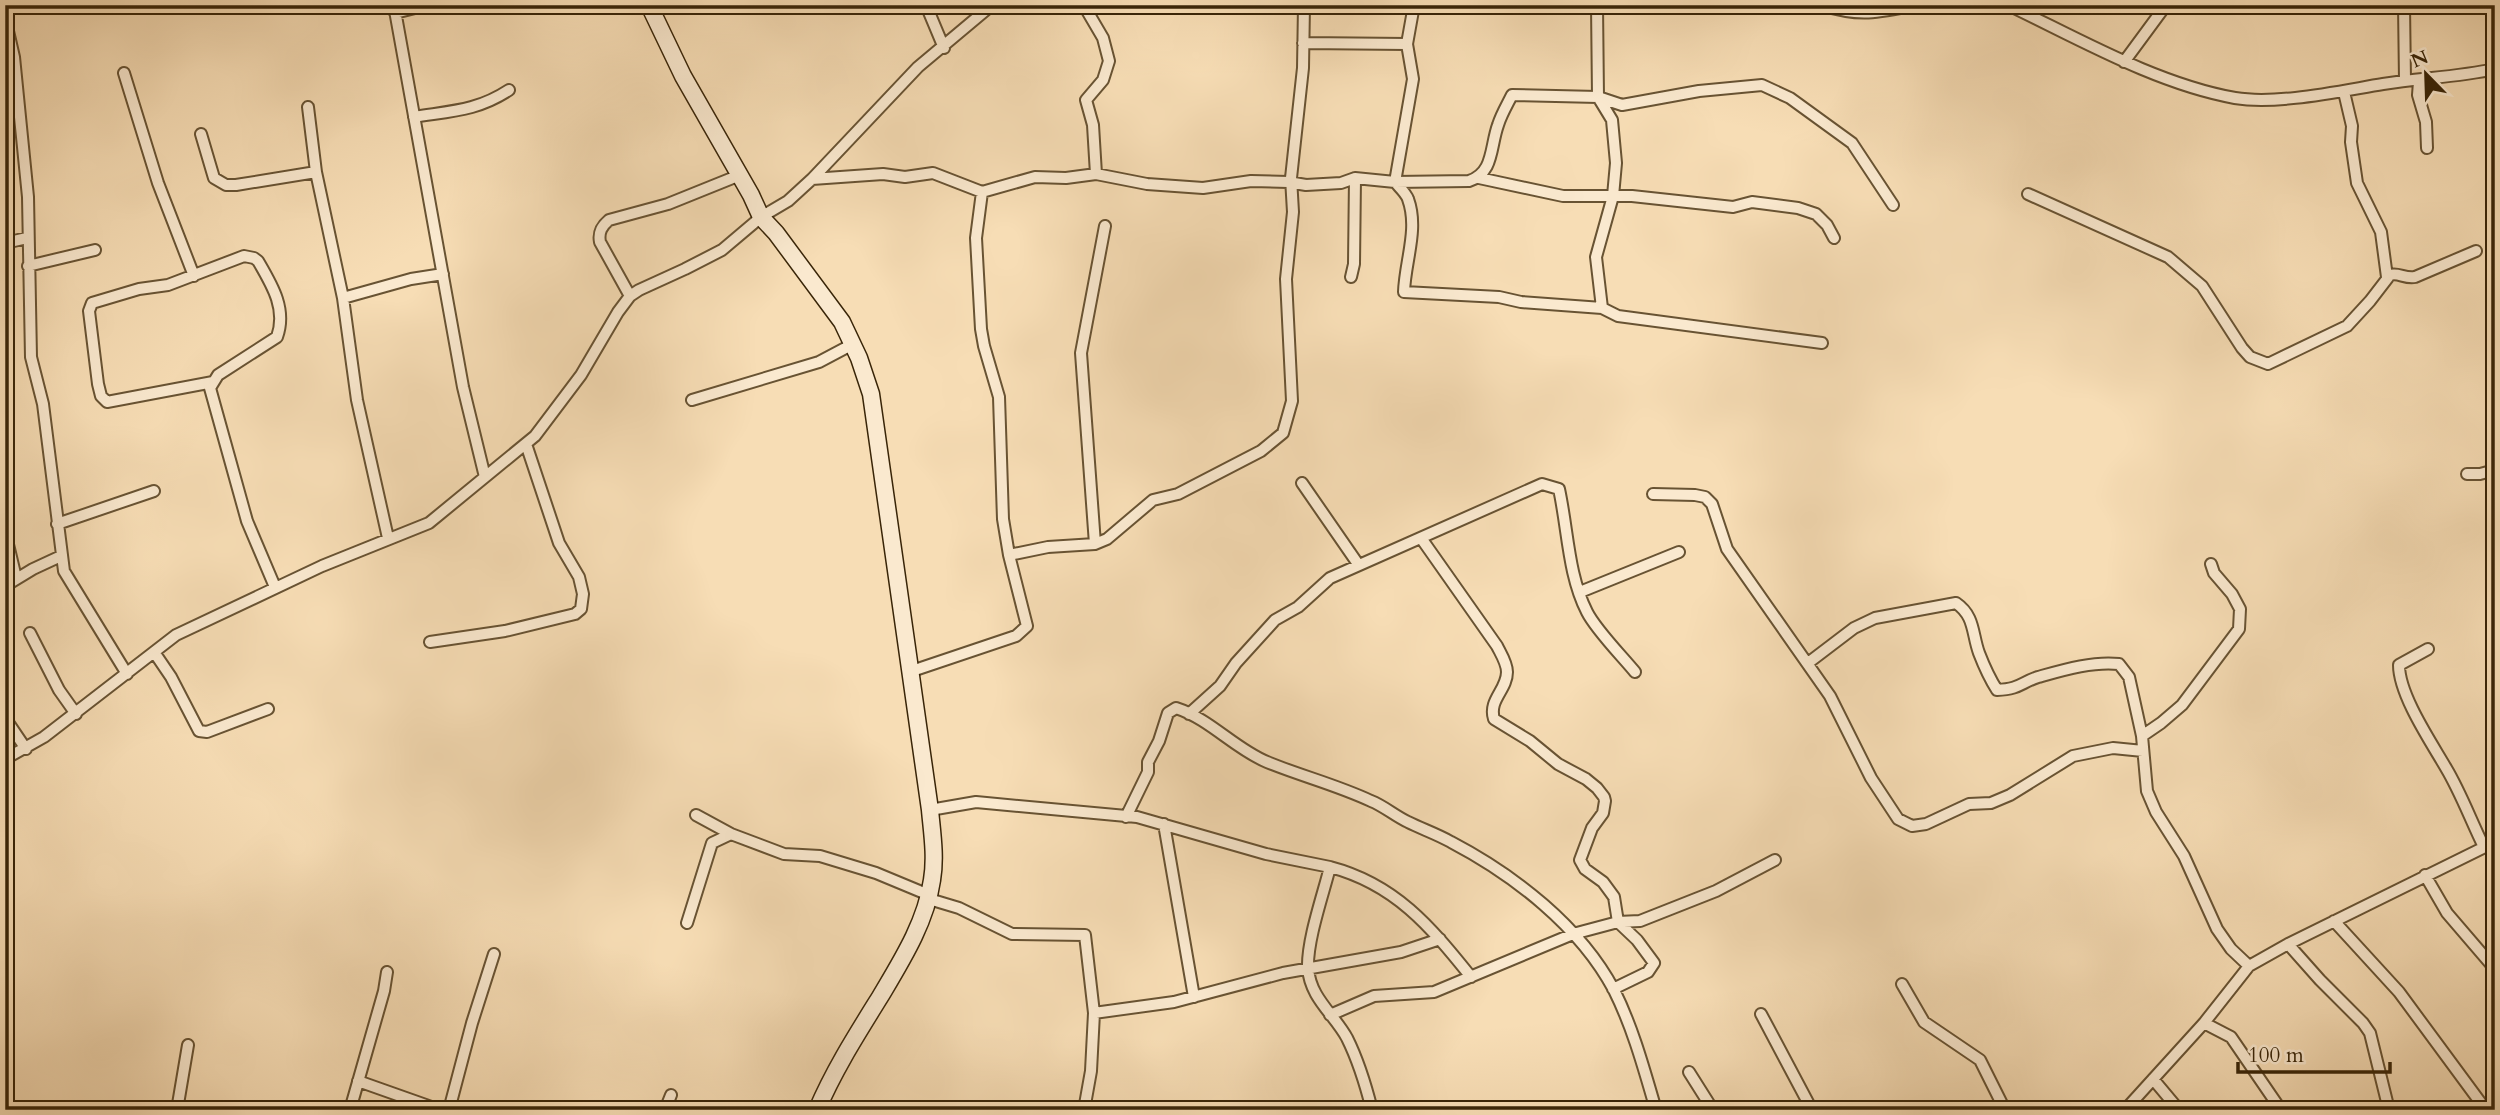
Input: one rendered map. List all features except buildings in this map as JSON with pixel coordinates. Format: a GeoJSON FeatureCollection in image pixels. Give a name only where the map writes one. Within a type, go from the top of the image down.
{"type":"FeatureCollection","features":[{"type":"Feature","properties":{"kind":"main road"},"geometry":{"type":"LineString","coordinates":[[649,5],[683,76],[761,217],[824,296],[853,344],[871,394],[930,810],[933,862],[929,897],[904,957],[846,1053],[817,1110]]}},
{"type":"Feature","properties":{"kind":"street"},"geometry":{"type":"LineString","coordinates":[[427,5],[395,9],[463,387],[485,477]]}},
{"type":"Feature","properties":{"kind":"street"},"geometry":{"type":"LineString","coordinates":[[926,5],[944,48]]}},
{"type":"Feature","properties":{"kind":"street"},"geometry":{"type":"LineString","coordinates":[[5,759],[26,749],[75,714],[176,635],[275,586],[429,523],[526,444],[550,418],[581,375],[630,296],[722,250],[761,217],[788,201],[918,67],[944,48],[944,44],[992,5]]}},
{"type":"Feature","properties":{"kind":"street"},"geometry":{"type":"LineString","coordinates":[[1080,5],[1086,9],[1102,38],[1109,61],[1103,80],[1086,100],[1093,125],[1096,174]]}},
{"type":"Feature","properties":{"kind":"street"},"geometry":{"type":"LineString","coordinates":[[1009,555],[1048,547],[1095,544],[1107,539],[1153,500],[1178,494],[1261,451],[1283,433],[1292,401],[1286,279],[1303,68],[1304,5]]}},
{"type":"Feature","properties":{"kind":"street"},"geometry":{"type":"LineString","coordinates":[[1395,182],[1413,79],[1407,44],[1414,5]]}},
{"type":"Feature","properties":{"kind":"street"},"geometry":{"type":"LineString","coordinates":[[1597,5],[1598,97],[1612,120],[1616,163],[1613,195],[1596,257],[1602,308]]}},
{"type":"Feature","properties":{"kind":"street"},"geometry":{"type":"LineString","coordinates":[[1821,5],[1849,13],[1872,14],[1915,5]]}},
{"type":"Feature","properties":{"kind":"street"},"geometry":{"type":"LineString","coordinates":[[2008,5],[2124,62],[2234,97],[2260,100],[2344,92],[2495,69]]}},
{"type":"Feature","properties":{"kind":"street"},"geometry":{"type":"LineString","coordinates":[[2124,62],[2166,5]]}},
{"type":"Feature","properties":{"kind":"street"},"geometry":{"type":"LineString","coordinates":[[2404,5],[2405,81]]}},
{"type":"Feature","properties":{"kind":"street"},"geometry":{"type":"LineString","coordinates":[[5,18],[14,57],[27,197],[31,357],[43,404],[61,556],[64,571],[127,674]]}},
{"type":"Feature","properties":{"kind":"street"},"geometry":{"type":"LineString","coordinates":[[1303,43],[1407,44]]}},
{"type":"Feature","properties":{"kind":"street"},"geometry":{"type":"LineString","coordinates":[[124,72],[158,183],[194,276]]}},
{"type":"Feature","properties":{"kind":"street"},"geometry":{"type":"LineString","coordinates":[[2426,79],[2419,82],[2418,95],[2426,121],[2427,148]]}},
{"type":"Feature","properties":{"kind":"street"},"geometry":{"type":"LineString","coordinates":[[1479,178],[1485,170],[1498,125],[1512,95],[1598,97],[1622,105],[1699,91],[1762,85],[1790,98],[1852,144],[1893,205]]}},
{"type":"Feature","properties":{"kind":"street"},"geometry":{"type":"LineString","coordinates":[[414,117],[472,108],[492,101],[509,90]]}},
{"type":"Feature","properties":{"kind":"street"},"geometry":{"type":"LineString","coordinates":[[2344,92],[2352,126],[2351,142],[2357,183],[2381,232],[2384,261],[2391,275]]}},
{"type":"Feature","properties":{"kind":"street"},"geometry":{"type":"LineString","coordinates":[[308,107],[316,172],[344,298],[357,400],[388,538]]}},
{"type":"Feature","properties":{"kind":"street"},"geometry":{"type":"LineString","coordinates":[[201,134],[214,178],[226,185],[316,172]]}},
{"type":"Feature","properties":{"kind":"street"},"geometry":{"type":"LineString","coordinates":[[630,296],[600,242],[603,225],[609,219],[668,204],[722,183],[735,177],[737,171]]}},
{"type":"Feature","properties":{"kind":"street"},"geometry":{"type":"LineString","coordinates":[[812,179],[883,174],[905,177],[933,173],[982,192],[1035,177],[1066,178],[1096,174],[1147,184],[1203,188],[1251,181],[1314,185],[1341,183],[1354,178],[1395,182],[1469,181],[1479,178],[1563,195],[1613,195],[1733,207],[1752,202],[1798,208],[1816,214],[1827,225],[1834,238]]}},
{"type":"Feature","properties":{"kind":"street"},"geometry":{"type":"LineString","coordinates":[[1351,277],[1354,264],[1354,178]]}},
{"type":"Feature","properties":{"kind":"street"},"geometry":{"type":"LineString","coordinates":[[1395,182],[1408,197],[1413,228],[1404,292],[1499,297],[1521,302],[1602,308],[1618,316],[1822,343]]}},
{"type":"Feature","properties":{"kind":"street"},"geometry":{"type":"LineString","coordinates":[[909,672],[1016,636],[1027,626],[1003,519],[999,397],[981,329],[976,238],[982,192]]}},
{"type":"Feature","properties":{"kind":"street"},"geometry":{"type":"LineString","coordinates":[[2028,194],[2168,257],[2202,286],[2250,357],[2268,363],[2347,326],[2391,275]]}},
{"type":"Feature","properties":{"kind":"street"},"geometry":{"type":"LineString","coordinates":[[1095,544],[1081,353],[1105,226]]}},
{"type":"Feature","properties":{"kind":"street"},"geometry":{"type":"LineString","coordinates":[[5,243],[27,238]]}},
{"type":"Feature","properties":{"kind":"street"},"geometry":{"type":"LineString","coordinates":[[29,266],[95,250]]}},
{"type":"Feature","properties":{"kind":"street"},"geometry":{"type":"LineString","coordinates":[[2391,275],[2415,277],[2476,251]]}},
{"type":"Feature","properties":{"kind":"street"},"geometry":{"type":"LineString","coordinates":[[213,382],[107,402],[101,396],[98,384],[89,311],[92,303],[139,289],[169,285],[244,257],[254,258],[270,282],[281,309],[277,337],[225,371],[210,388],[247,522],[275,586]]}},
{"type":"Feature","properties":{"kind":"street"},"geometry":{"type":"LineString","coordinates":[[344,298],[411,279],[443,274]]}},
{"type":"Feature","properties":{"kind":"street"},"geometry":{"type":"LineString","coordinates":[[692,400],[819,362],[853,344]]}},
{"type":"Feature","properties":{"kind":"street"},"geometry":{"type":"LineString","coordinates":[[430,642],[505,631],[575,614],[581,609],[583,594],[579,577],[559,543],[526,444]]}},
{"type":"Feature","properties":{"kind":"street"},"geometry":{"type":"LineString","coordinates":[[2467,474],[2495,470]]}},
{"type":"Feature","properties":{"kind":"street"},"geometry":{"type":"LineString","coordinates":[[1302,483],[1358,564]]}},
{"type":"Feature","properties":{"kind":"street"},"geometry":{"type":"LineString","coordinates":[[1189,714],[1220,687],[1236,663],[1275,620],[1298,607],[1330,578],[1542,484],[1559,489],[1572,570],[1587,613],[1635,672]]}},
{"type":"Feature","properties":{"kind":"street"},"geometry":{"type":"LineString","coordinates":[[57,524],[154,491]]}},
{"type":"Feature","properties":{"kind":"street"},"geometry":{"type":"LineString","coordinates":[[1653,494],[1695,495],[1705,497],[1712,504],[1727,549],[1830,696],[1871,778],[1898,819],[1912,827],[1926,824],[1969,804],[1991,803],[2010,795],[2073,756],[2113,748],[2143,751]]}},
{"type":"Feature","properties":{"kind":"street"},"geometry":{"type":"LineString","coordinates":[[5,532],[16,578]]}},
{"type":"Feature","properties":{"kind":"street"},"geometry":{"type":"LineString","coordinates":[[1421,538],[1497,646],[1506,664],[1504,684],[1492,704],[1494,719],[1530,741],[1558,764],[1586,779],[1604,797],[1603,813],[1592,828],[1580,860],[1585,869],[1603,882],[1614,897],[1618,922],[1637,940],[1654,963],[1648,972],[1613,989]]}},
{"type":"Feature","properties":{"kind":"street"},"geometry":{"type":"LineString","coordinates":[[1580,592],[1679,552]]}},
{"type":"Feature","properties":{"kind":"street"},"geometry":{"type":"LineString","coordinates":[[5,586],[61,556]]}},
{"type":"Feature","properties":{"kind":"street"},"geometry":{"type":"LineString","coordinates":[[2142,736],[2182,705],[2238,629],[2240,609],[2232,594],[2214,573],[2211,564]]}},
{"type":"Feature","properties":{"kind":"street"},"geometry":{"type":"LineString","coordinates":[[1808,663],[1854,628],[1875,618],[1956,603],[1965,609],[1970,618],[1979,651],[1997,690],[2015,689],[2036,678],[2085,666],[2119,664],[2129,677],[2142,736],[2147,791],[2156,812],[2184,856],[2217,929],[2231,949],[2249,966]]}},
{"type":"Feature","properties":{"kind":"street"},"geometry":{"type":"LineString","coordinates":[[30,633],[59,690],[75,714]]}},
{"type":"Feature","properties":{"kind":"street"},"geometry":{"type":"LineString","coordinates":[[2125,1110],[2204,1023],[2249,966],[2489,844],[2427,737],[2402,681],[2399,665],[2428,649]]}},
{"type":"Feature","properties":{"kind":"street"},"geometry":{"type":"LineString","coordinates":[[154,652],[171,677],[199,731],[207,732],[268,709]]}},
{"type":"Feature","properties":{"kind":"street"},"geometry":{"type":"LineString","coordinates":[[1126,817],[1148,772],[1147,762],[1159,741],[1168,713],[1176,708],[1262,760],[1374,802],[1406,822],[1452,842],[1512,879],[1545,905],[1598,964],[1613,989],[1634,1037],[1656,1110]]}},
{"type":"Feature","properties":{"kind":"street"},"geometry":{"type":"LineString","coordinates":[[5,718],[26,749]]}},
{"type":"Feature","properties":{"kind":"street"},"geometry":{"type":"LineString","coordinates":[[930,810],[976,802],[1126,817],[1164,824],[1266,854],[1355,873],[1395,896],[1415,912],[1471,977]]}},
{"type":"Feature","properties":{"kind":"street"},"geometry":{"type":"LineString","coordinates":[[696,815],[731,834],[784,855],[820,856],[876,873],[1012,933],[1085,935],[1094,1013],[1091,1071],[1084,1110]]}},
{"type":"Feature","properties":{"kind":"street"},"geometry":{"type":"LineString","coordinates":[[1164,824],[1195,997]]}},
{"type":"Feature","properties":{"kind":"street"},"geometry":{"type":"LineString","coordinates":[[687,923],[712,843],[731,834]]}},
{"type":"Feature","properties":{"kind":"street"},"geometry":{"type":"LineString","coordinates":[[1330,1015],[1374,996],[1434,992],[1573,934],[1618,922],[1640,921],[1716,891],[1775,860]]}},
{"type":"Feature","properties":{"kind":"street"},"geometry":{"type":"LineString","coordinates":[[1329,867],[1308,968],[1322,1006],[1348,1040],[1372,1110]]}},
{"type":"Feature","properties":{"kind":"street"},"geometry":{"type":"LineString","coordinates":[[2425,875],[2447,913],[2495,969]]}},
{"type":"Feature","properties":{"kind":"street"},"geometry":{"type":"LineString","coordinates":[[2334,921],[2399,992],[2486,1110]]}},
{"type":"Feature","properties":{"kind":"street"},"geometry":{"type":"LineString","coordinates":[[1094,1013],[1195,997],[1308,968],[1401,952],[1440,939]]}},
{"type":"Feature","properties":{"kind":"street"},"geometry":{"type":"LineString","coordinates":[[2288,944],[2370,1033],[2389,1110]]}},
{"type":"Feature","properties":{"kind":"street"},"geometry":{"type":"LineString","coordinates":[[449,1110],[494,954]]}},
{"type":"Feature","properties":{"kind":"street"},"geometry":{"type":"LineString","coordinates":[[350,1110],[387,972]]}},
{"type":"Feature","properties":{"kind":"street"},"geometry":{"type":"LineString","coordinates":[[1902,984],[1924,1022],[1980,1060],[2005,1110]]}},
{"type":"Feature","properties":{"kind":"street"},"geometry":{"type":"LineString","coordinates":[[1761,1014],[1812,1110]]}},
{"type":"Feature","properties":{"kind":"street"},"geometry":{"type":"LineString","coordinates":[[2204,1023],[2231,1037],[2281,1110]]}},
{"type":"Feature","properties":{"kind":"street"},"geometry":{"type":"LineString","coordinates":[[177,1110],[188,1045]]}},
{"type":"Feature","properties":{"kind":"street"},"geometry":{"type":"LineString","coordinates":[[1689,1072],[1713,1110]]}},
{"type":"Feature","properties":{"kind":"street"},"geometry":{"type":"LineString","coordinates":[[2153,1079],[2179,1110]]}},
{"type":"Feature","properties":{"kind":"street"},"geometry":{"type":"LineString","coordinates":[[358,1081],[440,1110]]}},
{"type":"Feature","properties":{"kind":"street"},"geometry":{"type":"LineString","coordinates":[[665,1110],[671,1095]]}}]}
